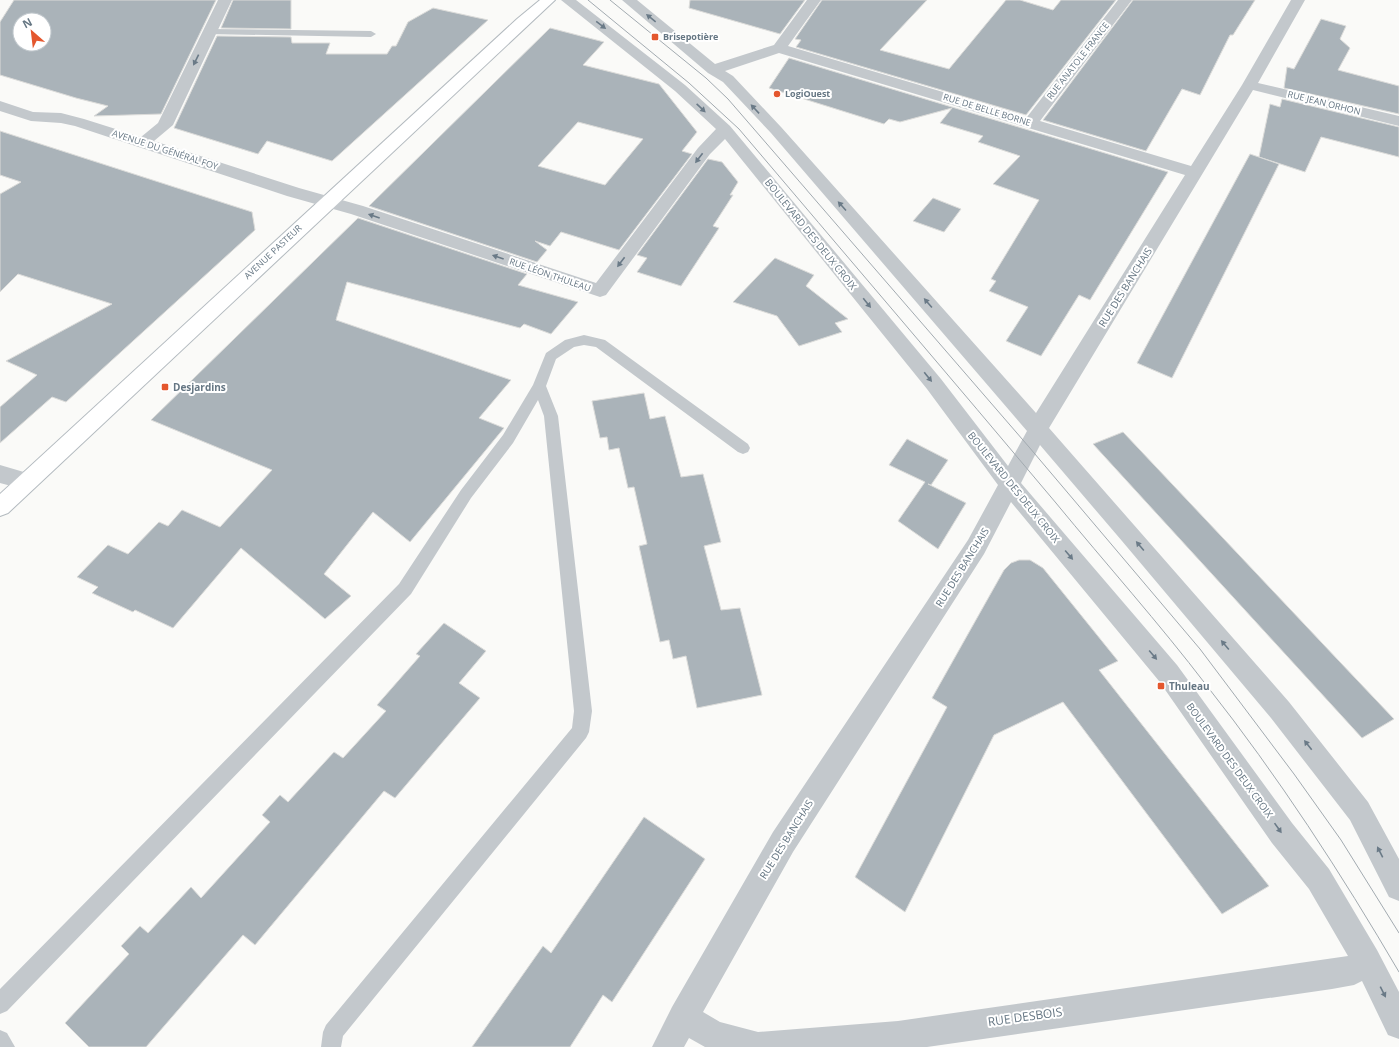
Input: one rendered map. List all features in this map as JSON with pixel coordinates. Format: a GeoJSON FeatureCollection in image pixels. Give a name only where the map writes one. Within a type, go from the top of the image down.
{"type":"FeatureCollection","features":[{"type":"Feature","properties":{"kind":"main road","name":"AVENUE PASTEUR"},"geometry":{"type":"LineString","coordinates":[[0,507],[522,22],[548,0]]}},
{"type":"Feature","properties":{"kind":"street"},"geometry":{"type":"LineString","coordinates":[[143,143],[165,125],[225,0]]}},
{"type":"Feature","properties":{"kind":"street","name":"BOULEVARD DES DEUX CROIX"},"geometry":{"type":"LineString","coordinates":[[568,0],[680,88],[725,130],[934,384],[1009,484],[1168,673],[1282,833],[1319,879],[1366,960],[1399,1024]]}},
{"type":"Feature","properties":{"kind":"street"},"geometry":{"type":"LineString","coordinates":[[629,0],[713,70],[728,79],[776,130],[1134,539],[1294,728],[1359,811],[1397,874]]}},
{"type":"Feature","properties":{"kind":"street"},"geometry":{"type":"LineString","coordinates":[[713,70],[779,48],[814,0]]}},
{"type":"Feature","properties":{"kind":"street","name":"RUE ANATOLE FRANCE"},"geometry":{"type":"LineString","coordinates":[[1031,123],[1126,0]]}},
{"type":"Feature","properties":{"kind":"street","name":"RUE DES BANCHAIS"},"geometry":{"type":"LineString","coordinates":[[667,1047],[783,842],[976,547],[1038,429],[1196,173],[1298,0]]}},
{"type":"Feature","properties":{"kind":"street","name":"RUE DE BELLE BORNE"},"geometry":{"type":"LineString","coordinates":[[779,48],[1196,173]]}},
{"type":"Feature","properties":{"kind":"street","name":"RUE JEAN ORHON"},"geometry":{"type":"LineString","coordinates":[[1249,85],[1399,121]]}},
{"type":"Feature","properties":{"kind":"street","name":"AVENUE DU GÉNÉRAL FOY"},"geometry":{"type":"LineString","coordinates":[[0,106],[31,116],[62,118],[79,122],[328,202]]}},
{"type":"Feature","properties":{"kind":"street","name":"RUE LÉON THULEAU"},"geometry":{"type":"LineString","coordinates":[[328,202],[357,210],[600,292],[704,151],[725,130]]}},
{"type":"Feature","properties":{"kind":"street"},"geometry":{"type":"LineString","coordinates":[[0,474],[26,482]]}},
{"type":"Feature","properties":{"kind":"street","name":"RUE DESBOIS"},"geometry":{"type":"LineString","coordinates":[[683,1018],[715,1036],[758,1047],[899,1041],[1332,974],[1354,970],[1366,960]]}},
{"type":"Feature","properties":{"kind":"lane"},"geometry":{"type":"LineString","coordinates":[[209,32],[371,34]]}},
{"type":"Feature","properties":{"kind":"lane"},"geometry":{"type":"LineString","coordinates":[[0,1004],[404,589],[466,494],[508,439],[539,386],[551,356],[570,343],[584,340],[600,343],[743,448]]}},
{"type":"Feature","properties":{"kind":"lane"},"geometry":{"type":"LineString","coordinates":[[331,1047],[333,1032],[580,732],[583,711],[551,416],[539,386]]}},
{"type":"Feature","properties":{"kind":"lane"},"geometry":{"type":"LineString","coordinates":[[0,1040],[5,1047]]}},
{"type":"Feature","properties":{"kind":"building"},"geometry":{"type":"Polygon","coordinates":[[[14,0],[216,0],[161,114],[94,116],[108,106],[0,75],[0,22],[14,0]]]}},
{"type":"Feature","properties":{"kind":"building"},"geometry":{"type":"Polygon","coordinates":[[[233,0],[291,0],[291,29],[221,28],[233,0]]]}},
{"type":"Feature","properties":{"kind":"building"},"geometry":{"type":"Polygon","coordinates":[[[690,0],[805,0],[780,34],[689,8],[690,0]]]}},
{"type":"Feature","properties":{"kind":"building"},"geometry":{"type":"Polygon","coordinates":[[[822,0],[927,0],[880,50],[949,69],[1006,0],[1020,0],[1053,10],[1061,0],[1116,0],[1026,115],[796,47],[801,40],[795,39],[822,0]]]}},
{"type":"Feature","properties":{"kind":"building"},"geometry":{"type":"Polygon","coordinates":[[[1133,0],[1255,0],[1233,35],[1230,35],[1200,95],[1182,89],[1146,151],[1043,120],[1133,0]]]}},
{"type":"Feature","properties":{"kind":"building"},"geometry":{"type":"Polygon","coordinates":[[[433,8],[488,20],[332,161],[267,141],[258,154],[174,128],[217,36],[291,37],[292,43],[330,43],[326,54],[387,54],[392,46],[396,46],[408,22],[433,8]]]}},
{"type":"Feature","properties":{"kind":"building"},"geometry":{"type":"Polygon","coordinates":[[[1321,19],[1346,26],[1340,39],[1350,48],[1338,70],[1399,86],[1399,114],[1284,88],[1287,67],[1294,69],[1321,19]]]}},
{"type":"Feature","properties":{"kind":"building"},"geometry":{"type":"Polygon","coordinates":[[[550,28],[604,42],[583,65],[659,84],[697,132],[682,151],[692,154],[619,250],[561,232],[550,246],[535,241],[547,250],[537,262],[369,206],[550,28]],[[578,122],[538,166],[605,185],[643,139],[578,122]]]}},
{"type":"Feature","properties":{"kind":"building"},"geometry":{"type":"Polygon","coordinates":[[[789,58],[1168,172],[1090,300],[1079,295],[1041,356],[1006,341],[1028,307],[989,291],[996,281],[991,279],[1039,200],[993,184],[1020,156],[978,142],[983,136],[940,123],[952,108],[900,122],[889,119],[884,124],[769,88],[789,58]]]}},
{"type":"Feature","properties":{"kind":"building"},"geometry":{"type":"Polygon","coordinates":[[[1282,99],[1399,127],[1399,157],[1321,137],[1305,172],[1259,157],[1270,104],[1280,107],[1282,99]]]}},
{"type":"Feature","properties":{"kind":"building"},"geometry":{"type":"Polygon","coordinates":[[[0,131],[252,212],[255,230],[66,402],[52,397],[0,443],[0,407],[37,375],[6,361],[112,304],[18,274],[0,292],[0,194],[21,182],[0,175],[0,131]]]}},
{"type":"Feature","properties":{"kind":"building"},"geometry":{"type":"Polygon","coordinates":[[[1250,154],[1279,164],[1172,378],[1137,363],[1250,154]]]}},
{"type":"Feature","properties":{"kind":"building"},"geometry":{"type":"Polygon","coordinates":[[[708,159],[722,162],[738,182],[730,195],[733,195],[713,226],[719,228],[681,286],[637,272],[647,258],[637,255],[708,159]]]}},
{"type":"Feature","properties":{"kind":"building"},"geometry":{"type":"Polygon","coordinates":[[[933,198],[961,209],[944,232],[913,221],[933,198]]]}},
{"type":"Feature","properties":{"kind":"building"},"geometry":{"type":"Polygon","coordinates":[[[358,218],[527,274],[518,285],[578,302],[551,334],[524,324],[520,328],[347,282],[336,320],[511,380],[479,418],[504,428],[410,542],[373,512],[324,574],[351,596],[325,619],[241,548],[173,628],[135,610],[133,612],[92,593],[98,587],[77,577],[108,545],[128,554],[159,522],[168,526],[182,510],[220,527],[272,470],[151,420],[358,218]]]}},
{"type":"Feature","properties":{"kind":"building"},"geometry":{"type":"Polygon","coordinates":[[[775,258],[814,275],[806,286],[848,319],[835,323],[842,332],[799,346],[777,316],[733,302],[775,258]]]}},
{"type":"Feature","properties":{"kind":"building"},"geometry":{"type":"Polygon","coordinates":[[[644,393],[650,419],[665,416],[681,477],[703,474],[721,542],[704,546],[721,610],[740,608],[762,695],[697,708],[686,656],[673,659],[669,640],[660,642],[639,546],[647,544],[634,487],[628,488],[619,448],[609,450],[607,437],[600,438],[592,401],[644,393]]]}},
{"type":"Feature","properties":{"kind":"building"},"geometry":{"type":"Polygon","coordinates":[[[1123,432],[1394,719],[1362,738],[1093,444],[1123,432]]]}},
{"type":"Feature","properties":{"kind":"building"},"geometry":{"type":"Polygon","coordinates":[[[907,439],[948,460],[931,485],[928,484],[966,503],[938,549],[898,521],[925,482],[889,465],[907,439]]]}},
{"type":"Feature","properties":{"kind":"building"},"geometry":{"type":"Polygon","coordinates":[[[1019,560],[1030,560],[1043,568],[1118,661],[1099,670],[1269,886],[1222,914],[1063,702],[994,735],[905,912],[855,877],[947,707],[932,698],[1004,570],[1011,563],[1019,560]]]}},
{"type":"Feature","properties":{"kind":"building"},"geometry":{"type":"Polygon","coordinates":[[[444,623],[486,651],[459,683],[480,698],[395,798],[384,791],[255,945],[243,935],[146,1047],[89,1047],[65,1023],[129,954],[121,946],[140,926],[148,933],[191,887],[201,898],[270,822],[262,815],[280,795],[288,802],[334,752],[343,758],[386,711],[377,705],[420,656],[416,654],[444,623]]]}},
{"type":"Feature","properties":{"kind":"building"},"geometry":{"type":"Polygon","coordinates":[[[644,817],[705,859],[612,1002],[603,995],[570,1047],[472,1047],[543,946],[551,953],[644,817]]]}},
{"type":"Feature","properties":{"kind":"tram line"},"geometry":{"type":"LineString","coordinates":[[588,0],[689,83],[739,129],[1151,616],[1233,720],[1284,790],[1355,898],[1399,972]]}},
{"type":"Feature","properties":{"kind":"tram line"},"geometry":{"type":"LineString","coordinates":[[610,0],[706,78],[728,99],[1029,447],[1200,649],[1294,774],[1341,840],[1399,933]]}},
{"type":"Feature","properties":{"kind":"place","name":"Brisepotière"},"geometry":{"type":"Point","coordinates":[655,37]}},
{"type":"Feature","properties":{"kind":"place","name":"LogiOuest"},"geometry":{"type":"Point","coordinates":[777,94]}},
{"type":"Feature","properties":{"kind":"place","name":"Desjardins"},"geometry":{"type":"Point","coordinates":[165,387]}},
{"type":"Feature","properties":{"kind":"place","name":"Thuleau"},"geometry":{"type":"Point","coordinates":[1161,686]}}]}
